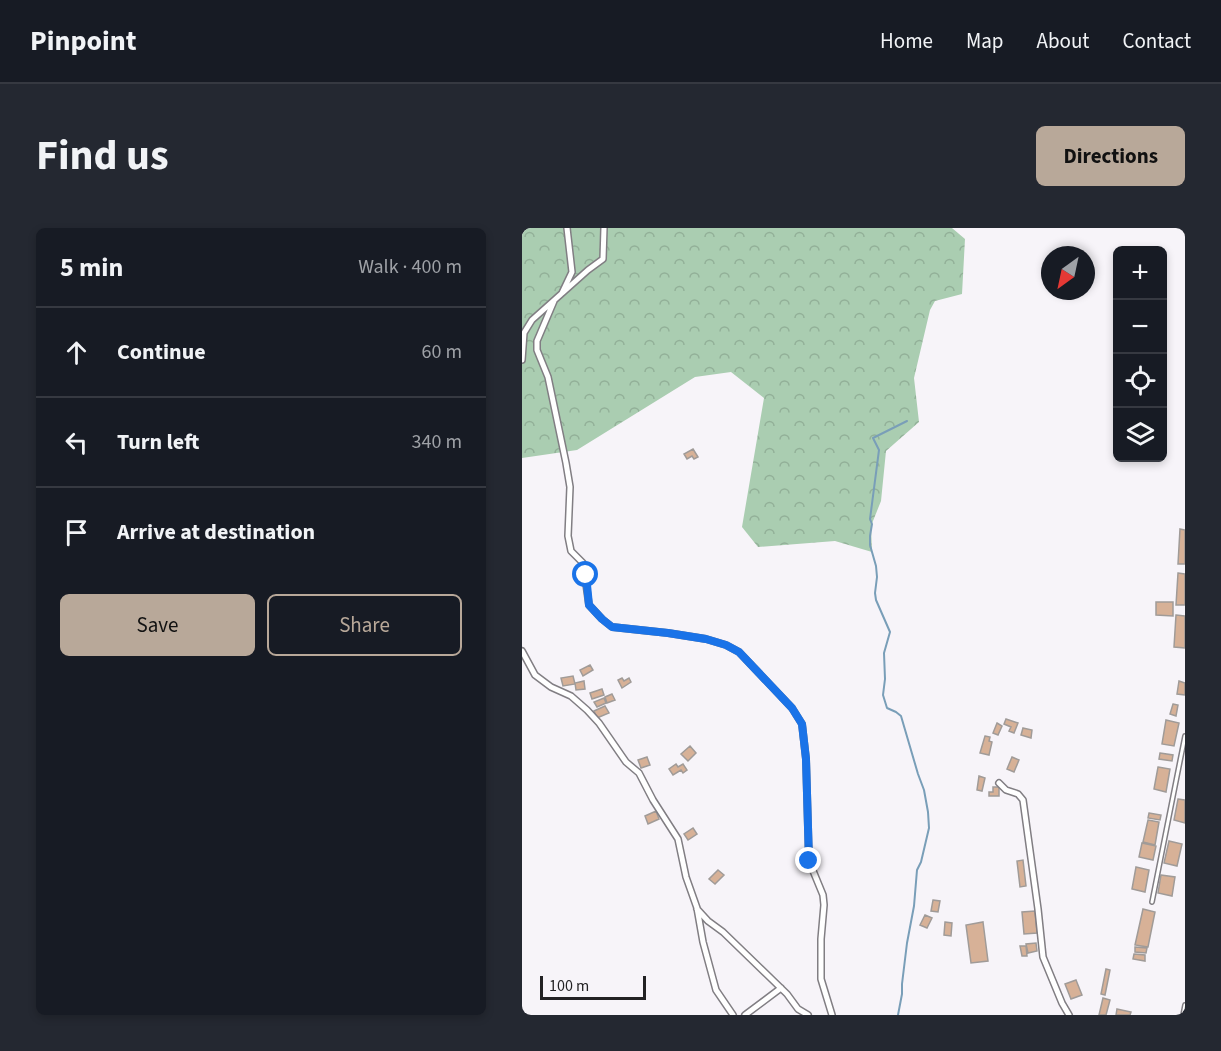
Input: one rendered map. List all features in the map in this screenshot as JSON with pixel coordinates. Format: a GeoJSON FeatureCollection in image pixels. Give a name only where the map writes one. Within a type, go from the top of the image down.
{"type":"FeatureCollection","features":[{"type":"Feature","properties":{"kind":"street"},"geometry":{"type":"LineString","coordinates":[[561,295],[572,272],[567,228]]}},
{"type":"Feature","properties":{"kind":"street"},"geometry":{"type":"LineString","coordinates":[[522,360],[524,333],[532,320],[603,259],[604,228]]}},
{"type":"Feature","properties":{"kind":"street"},"geometry":{"type":"LineString","coordinates":[[554,301],[537,340],[537,350],[548,377],[566,463],[570,487],[568,536],[571,551],[583,563],[589,605],[612,627],[706,639],[739,652],[792,708],[802,724],[806,759],[809,861],[823,895],[824,905],[821,979],[832,1015]]}},
{"type":"Feature","properties":{"kind":"street"},"geometry":{"type":"LineString","coordinates":[[522,651],[536,675],[551,687],[571,696],[587,710],[626,762],[639,773],[678,839],[716,990],[734,1015]]}},
{"type":"Feature","properties":{"kind":"street"},"geometry":{"type":"LineString","coordinates":[[999,783],[1006,790],[1018,794],[1023,800],[1043,957],[1069,1015]]}},
{"type":"Feature","properties":{"kind":"street"},"geometry":{"type":"LineString","coordinates":[[697,908],[708,921],[723,932],[781,988],[798,1008],[808,1015]]}},
{"type":"Feature","properties":{"kind":"street"},"geometry":{"type":"LineString","coordinates":[[745,1015],[781,988]]}},
{"type":"Feature","properties":{"kind":"lane"},"geometry":{"type":"LineString","coordinates":[[1152,902],[1185,736]]}},
{"type":"Feature","properties":{"kind":"lane"},"geometry":{"type":"LineString","coordinates":[[1183,1015],[1185,1005]]}},
{"type":"Feature","properties":{"kind":"green space"},"geometry":{"type":"Polygon","coordinates":[[[522,228],[952,228],[965,239],[962,294],[935,301],[930,310],[914,378],[919,422],[886,451],[881,501],[871,526],[872,552],[835,541],[758,547],[742,527],[764,398],[731,372],[695,377],[577,450],[522,458],[522,228]]]}},
{"type":"Feature","properties":{"kind":"building"},"geometry":{"type":"Polygon","coordinates":[[[693,449],[698,457],[694,459],[692,456],[687,459],[684,454],[693,449]]]}},
{"type":"Feature","properties":{"kind":"building"},"geometry":{"type":"Polygon","coordinates":[[[1180,529],[1185,530],[1185,564],[1178,564],[1180,529]]]}},
{"type":"Feature","properties":{"kind":"building"},"geometry":{"type":"Polygon","coordinates":[[[1178,573],[1185,574],[1185,605],[1176,605],[1178,573]]]}},
{"type":"Feature","properties":{"kind":"building"},"geometry":{"type":"Polygon","coordinates":[[[1156,602],[1173,602],[1173,616],[1156,615],[1156,602]]]}},
{"type":"Feature","properties":{"kind":"building"},"geometry":{"type":"Polygon","coordinates":[[[1176,615],[1185,616],[1185,648],[1174,647],[1176,615]]]}},
{"type":"Feature","properties":{"kind":"building"},"geometry":{"type":"Polygon","coordinates":[[[590,665],[593,670],[583,676],[580,670],[590,665]]]}},
{"type":"Feature","properties":{"kind":"building"},"geometry":{"type":"Polygon","coordinates":[[[573,676],[575,684],[563,686],[561,678],[573,676]]]}},
{"type":"Feature","properties":{"kind":"building"},"geometry":{"type":"Polygon","coordinates":[[[622,678],[624,681],[629,678],[631,682],[622,688],[618,680],[622,678]]]}},
{"type":"Feature","properties":{"kind":"building"},"geometry":{"type":"Polygon","coordinates":[[[584,681],[585,689],[576,690],[575,683],[584,681]]]}},
{"type":"Feature","properties":{"kind":"building"},"geometry":{"type":"Polygon","coordinates":[[[1179,681],[1185,683],[1185,695],[1177,694],[1179,681]]]}},
{"type":"Feature","properties":{"kind":"building"},"geometry":{"type":"Polygon","coordinates":[[[602,689],[604,695],[592,699],[590,693],[602,689]]]}},
{"type":"Feature","properties":{"kind":"building"},"geometry":{"type":"Polygon","coordinates":[[[612,694],[615,700],[607,703],[605,697],[612,694]]]}},
{"type":"Feature","properties":{"kind":"building"},"geometry":{"type":"Polygon","coordinates":[[[604,698],[606,703],[597,707],[594,702],[604,698]]]}},
{"type":"Feature","properties":{"kind":"building"},"geometry":{"type":"Polygon","coordinates":[[[1173,704],[1178,705],[1176,716],[1170,714],[1173,704]]]}},
{"type":"Feature","properties":{"kind":"building"},"geometry":{"type":"Polygon","coordinates":[[[605,706],[609,713],[597,718],[594,711],[605,706]]]}},
{"type":"Feature","properties":{"kind":"building"},"geometry":{"type":"Polygon","coordinates":[[[1006,719],[1018,723],[1014,733],[1009,731],[1011,727],[1004,724],[1006,719]]]}},
{"type":"Feature","properties":{"kind":"building"},"geometry":{"type":"Polygon","coordinates":[[[1166,720],[1179,723],[1174,746],[1162,744],[1166,720]]]}},
{"type":"Feature","properties":{"kind":"building"},"geometry":{"type":"Polygon","coordinates":[[[997,723],[1002,726],[998,735],[993,733],[997,723]]]}},
{"type":"Feature","properties":{"kind":"building"},"geometry":{"type":"Polygon","coordinates":[[[1023,728],[1032,730],[1031,738],[1021,735],[1023,728]]]}},
{"type":"Feature","properties":{"kind":"building"},"geometry":{"type":"Polygon","coordinates":[[[985,736],[990,737],[989,741],[992,742],[989,755],[980,753],[985,736]]]}},
{"type":"Feature","properties":{"kind":"building"},"geometry":{"type":"Polygon","coordinates":[[[690,746],[696,753],[688,761],[681,754],[690,746]]]}},
{"type":"Feature","properties":{"kind":"building"},"geometry":{"type":"Polygon","coordinates":[[[1160,753],[1173,755],[1172,761],[1159,759],[1160,753]]]}},
{"type":"Feature","properties":{"kind":"building"},"geometry":{"type":"Polygon","coordinates":[[[647,757],[650,765],[641,768],[638,760],[647,757]]]}},
{"type":"Feature","properties":{"kind":"building"},"geometry":{"type":"Polygon","coordinates":[[[1012,757],[1019,760],[1014,772],[1007,769],[1012,757]]]}},
{"type":"Feature","properties":{"kind":"building"},"geometry":{"type":"Polygon","coordinates":[[[676,764],[678,767],[683,764],[687,770],[683,773],[681,770],[673,775],[669,769],[676,764]]]}},
{"type":"Feature","properties":{"kind":"building"},"geometry":{"type":"Polygon","coordinates":[[[1158,767],[1170,769],[1166,792],[1154,789],[1158,767]]]}},
{"type":"Feature","properties":{"kind":"building"},"geometry":{"type":"Polygon","coordinates":[[[979,776],[985,778],[982,791],[977,790],[979,776]]]}},
{"type":"Feature","properties":{"kind":"building"},"geometry":{"type":"Polygon","coordinates":[[[993,787],[999,787],[999,796],[989,796],[989,792],[993,792],[993,787]]]}},
{"type":"Feature","properties":{"kind":"building"},"geometry":{"type":"Polygon","coordinates":[[[1178,799],[1185,800],[1185,823],[1174,820],[1178,799]]]}},
{"type":"Feature","properties":{"kind":"building"},"geometry":{"type":"Polygon","coordinates":[[[656,811],[659,819],[648,824],[645,816],[656,811]]]}},
{"type":"Feature","properties":{"kind":"building"},"geometry":{"type":"Polygon","coordinates":[[[1149,813],[1161,815],[1160,820],[1148,818],[1149,813]]]}},
{"type":"Feature","properties":{"kind":"building"},"geometry":{"type":"Polygon","coordinates":[[[1148,820],[1159,822],[1155,845],[1143,842],[1148,820]]]}},
{"type":"Feature","properties":{"kind":"building"},"geometry":{"type":"Polygon","coordinates":[[[693,828],[697,834],[688,840],[684,834],[693,828]]]}},
{"type":"Feature","properties":{"kind":"building"},"geometry":{"type":"Polygon","coordinates":[[[1169,841],[1182,844],[1177,866],[1164,863],[1169,841]]]}},
{"type":"Feature","properties":{"kind":"building"},"geometry":{"type":"Polygon","coordinates":[[[1142,843],[1156,846],[1153,860],[1139,857],[1142,843]]]}},
{"type":"Feature","properties":{"kind":"building"},"geometry":{"type":"Polygon","coordinates":[[[1023,860],[1026,886],[1020,887],[1017,861],[1023,860]]]}},
{"type":"Feature","properties":{"kind":"building"},"geometry":{"type":"Polygon","coordinates":[[[1136,867],[1149,870],[1145,892],[1132,889],[1136,867]]]}},
{"type":"Feature","properties":{"kind":"building"},"geometry":{"type":"Polygon","coordinates":[[[718,870],[724,875],[715,884],[709,879],[718,870]]]}},
{"type":"Feature","properties":{"kind":"building"},"geometry":{"type":"Polygon","coordinates":[[[1161,875],[1175,877],[1172,896],[1158,893],[1161,875]]]}},
{"type":"Feature","properties":{"kind":"building"},"geometry":{"type":"Polygon","coordinates":[[[933,900],[940,901],[938,912],[931,911],[933,900]]]}},
{"type":"Feature","properties":{"kind":"building"},"geometry":{"type":"Polygon","coordinates":[[[1143,909],[1155,912],[1148,947],[1135,945],[1143,909]]]}},
{"type":"Feature","properties":{"kind":"building"},"geometry":{"type":"Polygon","coordinates":[[[1035,911],[1037,933],[1024,934],[1022,912],[1035,911]]]}},
{"type":"Feature","properties":{"kind":"building"},"geometry":{"type":"Polygon","coordinates":[[[925,915],[932,918],[927,928],[920,925],[925,915]]]}},
{"type":"Feature","properties":{"kind":"building"},"geometry":{"type":"Polygon","coordinates":[[[945,922],[952,923],[951,936],[944,935],[945,922]]]}},
{"type":"Feature","properties":{"kind":"building"},"geometry":{"type":"Polygon","coordinates":[[[983,922],[988,961],[971,963],[966,925],[983,922]]]}},
{"type":"Feature","properties":{"kind":"building"},"geometry":{"type":"Polygon","coordinates":[[[1036,943],[1037,951],[1028,953],[1026,944],[1036,943]]]}},
{"type":"Feature","properties":{"kind":"building"},"geometry":{"type":"Polygon","coordinates":[[[1020,946],[1026,946],[1027,956],[1022,956],[1020,946]]]}},
{"type":"Feature","properties":{"kind":"building"},"geometry":{"type":"Polygon","coordinates":[[[1135,947],[1147,948],[1146,953],[1135,952],[1135,947]]]}},
{"type":"Feature","properties":{"kind":"building"},"geometry":{"type":"Polygon","coordinates":[[[1134,954],[1145,955],[1145,961],[1133,959],[1134,954]]]}},
{"type":"Feature","properties":{"kind":"building"},"geometry":{"type":"Polygon","coordinates":[[[1106,969],[1110,970],[1105,995],[1101,994],[1106,969]]]}},
{"type":"Feature","properties":{"kind":"building"},"geometry":{"type":"Polygon","coordinates":[[[1076,980],[1082,995],[1071,999],[1065,984],[1076,980]]]}},
{"type":"Feature","properties":{"kind":"building"},"geometry":{"type":"Polygon","coordinates":[[[1103,998],[1110,1000],[1106,1015],[1099,1015],[1103,998]]]}},
{"type":"Feature","properties":{"kind":"building"},"geometry":{"type":"Polygon","coordinates":[[[1117,1009],[1131,1012],[1130,1015],[1116,1015],[1117,1009]]]}},
{"type":"Feature","properties":{"kind":"waterway"},"geometry":{"type":"LineString","coordinates":[[898,1015],[917,870],[929,828],[924,790],[901,716],[887,708],[883,695],[884,653],[890,632],[876,600],[877,577],[870,545],[872,524],[870,519],[879,450],[873,438],[907,421]]}},
{"type":"Feature","properties":{"kind":"route"},"geometry":{"type":"LineString","coordinates":[[586,575],[589,605],[612,627],[668,633],[706,639],[726,645],[739,652],[792,708],[802,724],[806,759],[809,861]]}}]}
